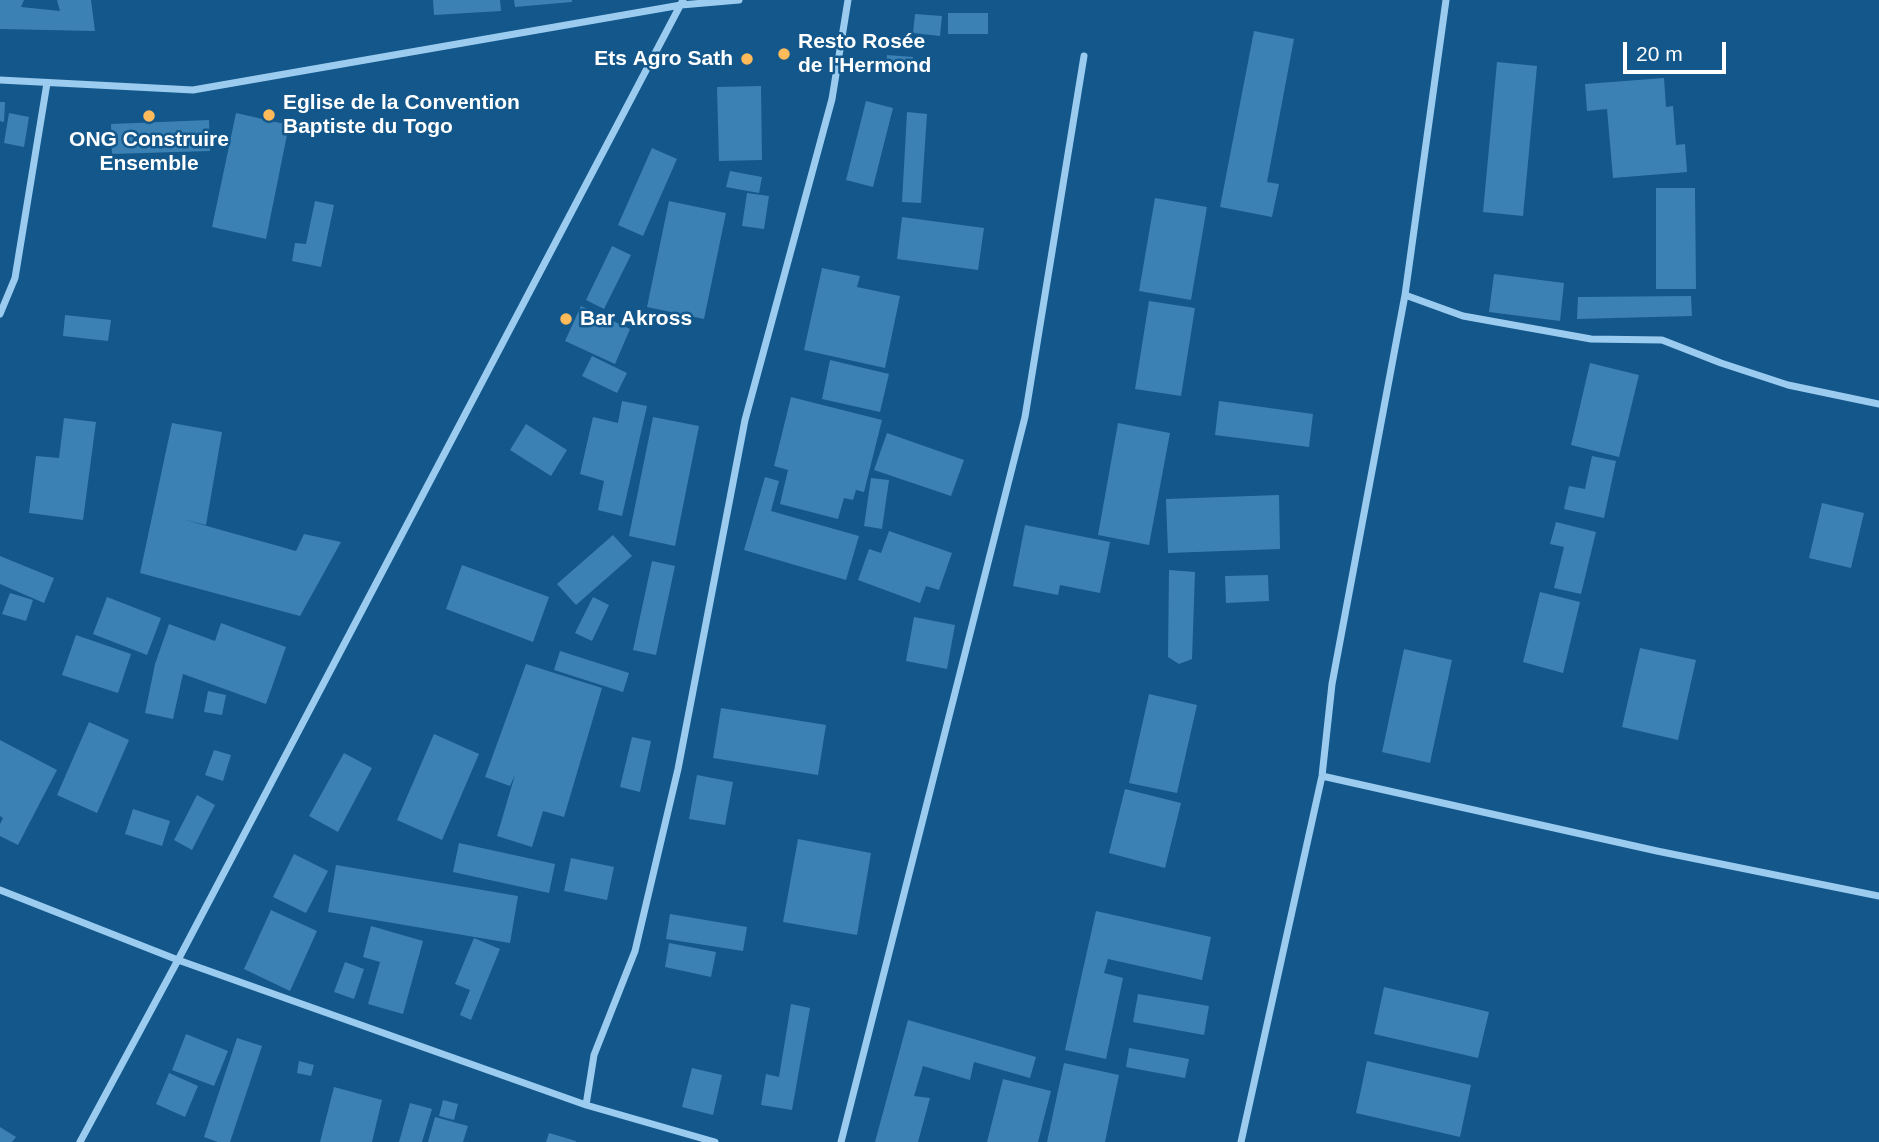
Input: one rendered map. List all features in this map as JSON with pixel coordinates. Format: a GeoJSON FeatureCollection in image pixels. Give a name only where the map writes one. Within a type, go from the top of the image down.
{"type":"FeatureCollection","features":[{"type":"Feature","properties":{"kind":"street"},"geometry":{"type":"LineString","coordinates":[[0,80],[193,90],[682,2],[739,0]]}},
{"type":"Feature","properties":{"kind":"street"},"geometry":{"type":"LineString","coordinates":[[586,1105],[594,1055],[635,951],[678,769],[745,420],[832,99],[848,0]]}},
{"type":"Feature","properties":{"kind":"street"},"geometry":{"type":"LineString","coordinates":[[1241,1142],[1322,776],[1332,684],[1405,295],[1446,0]]}},
{"type":"Feature","properties":{"kind":"street"},"geometry":{"type":"LineString","coordinates":[[80,1142],[682,2]]}},
{"type":"Feature","properties":{"kind":"street"},"geometry":{"type":"LineString","coordinates":[[841,1142],[1025,417],[1084,56]]}},
{"type":"Feature","properties":{"kind":"street"},"geometry":{"type":"LineString","coordinates":[[0,314],[15,278],[47,82]]}},
{"type":"Feature","properties":{"kind":"street"},"geometry":{"type":"LineString","coordinates":[[1405,295],[1463,317],[1591,339],[1662,340],[1788,385],[1879,404]]}},
{"type":"Feature","properties":{"kind":"street"},"geometry":{"type":"LineString","coordinates":[[1322,776],[1657,851],[1879,896]]}},
{"type":"Feature","properties":{"kind":"street"},"geometry":{"type":"LineString","coordinates":[[0,890],[178,960],[586,1105],[715,1142]]}},
{"type":"Feature","properties":{"kind":"building"},"geometry":{"type":"Polygon","coordinates":[[[0,0],[24,0],[21,7],[60,11],[57,0],[91,0],[95,31],[0,29],[0,0]]]}},
{"type":"Feature","properties":{"kind":"building"},"geometry":{"type":"Polygon","coordinates":[[[433,0],[500,0],[501,11],[434,15],[433,0]]]}},
{"type":"Feature","properties":{"kind":"building"},"geometry":{"type":"Polygon","coordinates":[[[514,0],[572,0],[572,2],[515,7],[514,0]]]}},
{"type":"Feature","properties":{"kind":"building"},"geometry":{"type":"Polygon","coordinates":[[[948,13],[988,13],[988,34],[948,34],[948,13]]]}},
{"type":"Feature","properties":{"kind":"building"},"geometry":{"type":"Polygon","coordinates":[[[915,14],[942,16],[940,36],[913,33],[915,14]]]}},
{"type":"Feature","properties":{"kind":"building"},"geometry":{"type":"Polygon","coordinates":[[[1254,31],[1294,39],[1267,182],[1279,184],[1272,217],[1220,207],[1254,31]]]}},
{"type":"Feature","properties":{"kind":"building"},"geometry":{"type":"Polygon","coordinates":[[[887,55],[913,57],[912,70],[886,68],[887,55]]]}},
{"type":"Feature","properties":{"kind":"building"},"geometry":{"type":"Polygon","coordinates":[[[1497,62],[1537,66],[1523,216],[1483,212],[1497,62]]]}},
{"type":"Feature","properties":{"kind":"building"},"geometry":{"type":"Polygon","coordinates":[[[1664,78],[1666,107],[1673,106],[1676,145],[1685,144],[1687,172],[1613,178],[1607,109],[1587,111],[1585,84],[1664,78]]]}},
{"type":"Feature","properties":{"kind":"building"},"geometry":{"type":"Polygon","coordinates":[[[761,86],[762,160],[719,161],[717,87],[761,86]]]}},
{"type":"Feature","properties":{"kind":"building"},"geometry":{"type":"Polygon","coordinates":[[[866,101],[893,108],[873,187],[846,180],[866,101]]]}},
{"type":"Feature","properties":{"kind":"building"},"geometry":{"type":"Polygon","coordinates":[[[0,102],[5,102],[4,122],[0,121],[0,102]]]}},
{"type":"Feature","properties":{"kind":"building"},"geometry":{"type":"Polygon","coordinates":[[[907,112],[927,114],[921,203],[902,202],[907,112]]]}},
{"type":"Feature","properties":{"kind":"building"},"geometry":{"type":"Polygon","coordinates":[[[9,113],[29,117],[24,147],[4,143],[9,113]]]}},
{"type":"Feature","properties":{"kind":"building"},"geometry":{"type":"Polygon","coordinates":[[[236,113],[289,125],[266,239],[212,227],[236,113]]]}},
{"type":"Feature","properties":{"kind":"building"},"geometry":{"type":"Polygon","coordinates":[[[209,120],[210,151],[112,154],[111,124],[209,120]]]}},
{"type":"Feature","properties":{"kind":"building"},"geometry":{"type":"Polygon","coordinates":[[[652,148],[677,159],[643,236],[618,225],[652,148]]]}},
{"type":"Feature","properties":{"kind":"building"},"geometry":{"type":"Polygon","coordinates":[[[730,171],[762,177],[759,193],[726,187],[730,171]]]}},
{"type":"Feature","properties":{"kind":"building"},"geometry":{"type":"Polygon","coordinates":[[[1656,188],[1695,188],[1696,289],[1656,289],[1656,188]]]}},
{"type":"Feature","properties":{"kind":"building"},"geometry":{"type":"Polygon","coordinates":[[[747,193],[769,196],[764,229],[742,226],[747,193]]]}},
{"type":"Feature","properties":{"kind":"building"},"geometry":{"type":"Polygon","coordinates":[[[1155,198],[1207,207],[1191,300],[1139,291],[1155,198]]]}},
{"type":"Feature","properties":{"kind":"building"},"geometry":{"type":"Polygon","coordinates":[[[315,201],[334,205],[321,267],[292,261],[295,243],[306,244],[315,201]]]}},
{"type":"Feature","properties":{"kind":"building"},"geometry":{"type":"Polygon","coordinates":[[[669,201],[726,213],[704,319],[647,307],[669,201]]]}},
{"type":"Feature","properties":{"kind":"building"},"geometry":{"type":"Polygon","coordinates":[[[902,217],[984,228],[978,270],[897,259],[902,217]]]}},
{"type":"Feature","properties":{"kind":"building"},"geometry":{"type":"Polygon","coordinates":[[[612,246],[631,255],[604,309],[586,300],[612,246]]]}},
{"type":"Feature","properties":{"kind":"building"},"geometry":{"type":"Polygon","coordinates":[[[822,268],[860,276],[857,287],[900,296],[885,368],[804,350],[822,268]]]}},
{"type":"Feature","properties":{"kind":"building"},"geometry":{"type":"Polygon","coordinates":[[[1494,274],[1564,283],[1560,321],[1489,312],[1494,274]]]}},
{"type":"Feature","properties":{"kind":"building"},"geometry":{"type":"Polygon","coordinates":[[[1691,296],[1692,316],[1577,319],[1578,297],[1691,296]]]}},
{"type":"Feature","properties":{"kind":"building"},"geometry":{"type":"Polygon","coordinates":[[[1149,301],[1195,308],[1181,396],[1135,389],[1149,301]]]}},
{"type":"Feature","properties":{"kind":"building"},"geometry":{"type":"Polygon","coordinates":[[[581,306],[630,329],[615,364],[565,341],[581,306]]]}},
{"type":"Feature","properties":{"kind":"building"},"geometry":{"type":"Polygon","coordinates":[[[65,315],[111,320],[108,341],[63,336],[65,315]]]}},
{"type":"Feature","properties":{"kind":"building"},"geometry":{"type":"Polygon","coordinates":[[[592,356],[627,373],[617,393],[582,376],[592,356]]]}},
{"type":"Feature","properties":{"kind":"building"},"geometry":{"type":"Polygon","coordinates":[[[830,360],[889,374],[880,412],[822,399],[830,360]]]}},
{"type":"Feature","properties":{"kind":"building"},"geometry":{"type":"Polygon","coordinates":[[[1590,363],[1639,375],[1619,457],[1571,445],[1590,363]]]}},
{"type":"Feature","properties":{"kind":"building"},"geometry":{"type":"Polygon","coordinates":[[[791,397],[882,420],[864,492],[856,490],[853,500],[844,498],[838,519],[780,504],[788,470],[774,466],[791,397]]]}},
{"type":"Feature","properties":{"kind":"building"},"geometry":{"type":"Polygon","coordinates":[[[622,401],[647,406],[622,516],[598,510],[604,481],[580,474],[593,417],[618,423],[622,401]]]}},
{"type":"Feature","properties":{"kind":"building"},"geometry":{"type":"Polygon","coordinates":[[[1219,401],[1313,414],[1309,447],[1215,435],[1219,401]]]}},
{"type":"Feature","properties":{"kind":"building"},"geometry":{"type":"Polygon","coordinates":[[[653,417],[699,426],[675,546],[629,536],[653,417]]]}},
{"type":"Feature","properties":{"kind":"building"},"geometry":{"type":"Polygon","coordinates":[[[64,418],[96,422],[83,520],[29,513],[36,456],[59,458],[64,418]]]}},
{"type":"Feature","properties":{"kind":"building"},"geometry":{"type":"Polygon","coordinates":[[[172,423],[222,432],[206,525],[182,519],[296,551],[304,534],[341,542],[300,616],[140,573],[172,423]]]}},
{"type":"Feature","properties":{"kind":"building"},"geometry":{"type":"Polygon","coordinates":[[[1118,423],[1170,433],[1149,545],[1098,535],[1118,423]]]}},
{"type":"Feature","properties":{"kind":"building"},"geometry":{"type":"Polygon","coordinates":[[[526,424],[567,450],[551,476],[510,450],[526,424]]]}},
{"type":"Feature","properties":{"kind":"building"},"geometry":{"type":"Polygon","coordinates":[[[887,433],[964,460],[951,496],[874,470],[887,433]]]}},
{"type":"Feature","properties":{"kind":"building"},"geometry":{"type":"Polygon","coordinates":[[[1592,456],[1616,461],[1604,518],[1564,509],[1569,486],[1585,489],[1592,456]]]}},
{"type":"Feature","properties":{"kind":"building"},"geometry":{"type":"Polygon","coordinates":[[[765,477],[779,481],[771,511],[859,536],[846,580],[744,550],[765,477]]]}},
{"type":"Feature","properties":{"kind":"building"},"geometry":{"type":"Polygon","coordinates":[[[871,478],[889,480],[882,529],[864,526],[871,478]]]}},
{"type":"Feature","properties":{"kind":"building"},"geometry":{"type":"Polygon","coordinates":[[[1279,495],[1280,549],[1168,553],[1166,499],[1279,495]]]}},
{"type":"Feature","properties":{"kind":"building"},"geometry":{"type":"Polygon","coordinates":[[[1822,503],[1864,513],[1851,568],[1809,558],[1822,503]]]}},
{"type":"Feature","properties":{"kind":"building"},"geometry":{"type":"Polygon","coordinates":[[[1556,522],[1596,532],[1581,594],[1554,588],[1564,547],[1550,544],[1556,522]]]}},
{"type":"Feature","properties":{"kind":"building"},"geometry":{"type":"Polygon","coordinates":[[[1025,525],[1110,542],[1100,593],[1060,585],[1058,595],[1013,586],[1025,525]]]}},
{"type":"Feature","properties":{"kind":"building"},"geometry":{"type":"Polygon","coordinates":[[[889,531],[952,553],[939,590],[926,586],[920,603],[858,580],[869,549],[881,553],[889,531]]]}},
{"type":"Feature","properties":{"kind":"building"},"geometry":{"type":"Polygon","coordinates":[[[613,535],[632,556],[576,605],[557,584],[613,535]]]}},
{"type":"Feature","properties":{"kind":"building"},"geometry":{"type":"Polygon","coordinates":[[[0,556],[54,578],[44,603],[0,584],[0,556]]]}},
{"type":"Feature","properties":{"kind":"building"},"geometry":{"type":"Polygon","coordinates":[[[652,561],[675,566],[656,655],[633,650],[652,561]]]}},
{"type":"Feature","properties":{"kind":"building"},"geometry":{"type":"Polygon","coordinates":[[[462,565],[549,597],[533,642],[446,609],[462,565]]]}},
{"type":"Feature","properties":{"kind":"building"},"geometry":{"type":"Polygon","coordinates":[[[1169,570],[1195,572],[1192,659],[1179,664],[1168,657],[1169,570]]]}},
{"type":"Feature","properties":{"kind":"building"},"geometry":{"type":"Polygon","coordinates":[[[1268,575],[1269,601],[1226,603],[1225,576],[1268,575]]]}},
{"type":"Feature","properties":{"kind":"building"},"geometry":{"type":"Polygon","coordinates":[[[1540,592],[1580,602],[1563,673],[1523,662],[1540,592]]]}},
{"type":"Feature","properties":{"kind":"building"},"geometry":{"type":"Polygon","coordinates":[[[10,593],[33,600],[26,621],[2,614],[10,593]]]}},
{"type":"Feature","properties":{"kind":"building"},"geometry":{"type":"Polygon","coordinates":[[[107,597],[161,618],[147,655],[93,634],[107,597]]]}},
{"type":"Feature","properties":{"kind":"building"},"geometry":{"type":"Polygon","coordinates":[[[593,597],[609,605],[592,641],[575,633],[593,597]]]}},
{"type":"Feature","properties":{"kind":"building"},"geometry":{"type":"Polygon","coordinates":[[[914,617],[955,625],[947,669],[906,661],[914,617]]]}},
{"type":"Feature","properties":{"kind":"building"},"geometry":{"type":"Polygon","coordinates":[[[221,623],[286,647],[266,704],[183,674],[173,719],[145,713],[155,664],[169,624],[215,641],[221,623]]]}},
{"type":"Feature","properties":{"kind":"building"},"geometry":{"type":"Polygon","coordinates":[[[76,635],[131,654],[118,693],[62,675],[76,635]]]}},
{"type":"Feature","properties":{"kind":"building"},"geometry":{"type":"Polygon","coordinates":[[[1640,648],[1696,660],[1678,740],[1622,727],[1640,648]]]}},
{"type":"Feature","properties":{"kind":"building"},"geometry":{"type":"Polygon","coordinates":[[[1404,649],[1452,660],[1430,763],[1382,752],[1404,649]]]}},
{"type":"Feature","properties":{"kind":"building"},"geometry":{"type":"Polygon","coordinates":[[[560,651],[629,673],[623,692],[554,670],[560,651]]]}},
{"type":"Feature","properties":{"kind":"building"},"geometry":{"type":"Polygon","coordinates":[[[526,664],[602,688],[564,817],[543,811],[532,847],[497,836],[515,775],[510,786],[485,777],[526,664]]]}},
{"type":"Feature","properties":{"kind":"building"},"geometry":{"type":"Polygon","coordinates":[[[208,691],[226,695],[222,715],[204,712],[208,691]]]}},
{"type":"Feature","properties":{"kind":"building"},"geometry":{"type":"Polygon","coordinates":[[[1149,694],[1197,705],[1177,793],[1129,783],[1149,694]]]}},
{"type":"Feature","properties":{"kind":"building"},"geometry":{"type":"Polygon","coordinates":[[[721,708],[826,725],[818,775],[713,758],[721,708]]]}},
{"type":"Feature","properties":{"kind":"building"},"geometry":{"type":"Polygon","coordinates":[[[89,722],[129,740],[97,813],[57,795],[89,722]]]}},
{"type":"Feature","properties":{"kind":"building"},"geometry":{"type":"Polygon","coordinates":[[[434,734],[479,754],[442,840],[397,820],[434,734]]]}},
{"type":"Feature","properties":{"kind":"building"},"geometry":{"type":"Polygon","coordinates":[[[632,737],[651,741],[640,792],[620,787],[632,737]]]}},
{"type":"Feature","properties":{"kind":"building"},"geometry":{"type":"Polygon","coordinates":[[[0,740],[57,770],[18,845],[0,836],[3,818],[0,816],[0,740]]]}},
{"type":"Feature","properties":{"kind":"building"},"geometry":{"type":"Polygon","coordinates":[[[214,750],[231,755],[223,781],[205,775],[214,750]]]}},
{"type":"Feature","properties":{"kind":"building"},"geometry":{"type":"Polygon","coordinates":[[[344,753],[372,768],[338,832],[309,816],[344,753]]]}},
{"type":"Feature","properties":{"kind":"building"},"geometry":{"type":"Polygon","coordinates":[[[697,775],[733,782],[725,825],[689,819],[697,775]]]}},
{"type":"Feature","properties":{"kind":"building"},"geometry":{"type":"Polygon","coordinates":[[[1125,789],[1181,803],[1165,868],[1109,853],[1125,789]]]}},
{"type":"Feature","properties":{"kind":"building"},"geometry":{"type":"Polygon","coordinates":[[[197,795],[215,805],[192,850],[174,840],[197,795]]]}},
{"type":"Feature","properties":{"kind":"building"},"geometry":{"type":"Polygon","coordinates":[[[133,809],[170,821],[162,846],[125,834],[133,809]]]}},
{"type":"Feature","properties":{"kind":"building"},"geometry":{"type":"Polygon","coordinates":[[[798,839],[871,853],[857,935],[783,922],[798,839]]]}},
{"type":"Feature","properties":{"kind":"building"},"geometry":{"type":"Polygon","coordinates":[[[459,843],[555,864],[549,893],[453,872],[459,843]]]}},
{"type":"Feature","properties":{"kind":"building"},"geometry":{"type":"Polygon","coordinates":[[[294,854],[328,871],[306,913],[273,897],[294,854]]]}},
{"type":"Feature","properties":{"kind":"building"},"geometry":{"type":"Polygon","coordinates":[[[571,858],[614,867],[607,900],[564,891],[571,858]]]}},
{"type":"Feature","properties":{"kind":"building"},"geometry":{"type":"Polygon","coordinates":[[[336,865],[518,896],[510,943],[328,912],[336,865]]]}},
{"type":"Feature","properties":{"kind":"building"},"geometry":{"type":"Polygon","coordinates":[[[271,910],[317,931],[290,991],[244,969],[271,910]]]}},
{"type":"Feature","properties":{"kind":"building"},"geometry":{"type":"Polygon","coordinates":[[[1096,911],[1211,937],[1202,980],[1108,959],[1104,973],[1123,978],[1106,1059],[1065,1050],[1096,911]]]}},
{"type":"Feature","properties":{"kind":"building"},"geometry":{"type":"Polygon","coordinates":[[[670,914],[747,927],[743,951],[666,939],[670,914]]]}},
{"type":"Feature","properties":{"kind":"building"},"geometry":{"type":"Polygon","coordinates":[[[371,926],[423,941],[403,1014],[368,1004],[380,962],[363,957],[371,926]]]}},
{"type":"Feature","properties":{"kind":"building"},"geometry":{"type":"Polygon","coordinates":[[[474,938],[500,949],[471,1020],[460,1015],[470,990],[455,984],[474,938]]]}},
{"type":"Feature","properties":{"kind":"building"},"geometry":{"type":"Polygon","coordinates":[[[669,943],[716,952],[711,977],[665,967],[669,943]]]}},
{"type":"Feature","properties":{"kind":"building"},"geometry":{"type":"Polygon","coordinates":[[[345,962],[364,969],[354,999],[334,992],[345,962]]]}},
{"type":"Feature","properties":{"kind":"building"},"geometry":{"type":"Polygon","coordinates":[[[1384,987],[1489,1012],[1478,1058],[1374,1034],[1384,987]]]}},
{"type":"Feature","properties":{"kind":"building"},"geometry":{"type":"Polygon","coordinates":[[[1138,994],[1209,1006],[1204,1035],[1133,1022],[1138,994]]]}},
{"type":"Feature","properties":{"kind":"building"},"geometry":{"type":"Polygon","coordinates":[[[791,1004],[810,1008],[792,1110],[761,1105],[766,1074],[779,1077],[791,1004]]]}},
{"type":"Feature","properties":{"kind":"building"},"geometry":{"type":"Polygon","coordinates":[[[908,1020],[1036,1057],[1030,1078],[974,1062],[970,1080],[923,1066],[914,1096],[930,1098],[918,1142],[875,1142],[908,1020]]]}},
{"type":"Feature","properties":{"kind":"building"},"geometry":{"type":"Polygon","coordinates":[[[186,1034],[228,1051],[214,1086],[172,1070],[186,1034]]]}},
{"type":"Feature","properties":{"kind":"building"},"geometry":{"type":"Polygon","coordinates":[[[237,1038],[262,1046],[230,1142],[218,1142],[204,1137],[237,1038]]]}},
{"type":"Feature","properties":{"kind":"building"},"geometry":{"type":"Polygon","coordinates":[[[1129,1048],[1189,1059],[1185,1078],[1126,1067],[1129,1048]]]}},
{"type":"Feature","properties":{"kind":"building"},"geometry":{"type":"Polygon","coordinates":[[[299,1061],[314,1065],[311,1076],[297,1073],[299,1061]]]}},
{"type":"Feature","properties":{"kind":"building"},"geometry":{"type":"Polygon","coordinates":[[[1367,1061],[1471,1085],[1460,1137],[1356,1113],[1367,1061]]]}},
{"type":"Feature","properties":{"kind":"building"},"geometry":{"type":"Polygon","coordinates":[[[1064,1063],[1119,1075],[1105,1142],[1047,1142],[1064,1063]]]}},
{"type":"Feature","properties":{"kind":"building"},"geometry":{"type":"Polygon","coordinates":[[[692,1068],[722,1075],[713,1115],[682,1107],[692,1068]]]}},
{"type":"Feature","properties":{"kind":"building"},"geometry":{"type":"Polygon","coordinates":[[[169,1073],[198,1086],[185,1117],[156,1104],[169,1073]]]}},
{"type":"Feature","properties":{"kind":"building"},"geometry":{"type":"Polygon","coordinates":[[[1003,1079],[1051,1091],[1038,1142],[987,1142],[1003,1079]]]}},
{"type":"Feature","properties":{"kind":"building"},"geometry":{"type":"Polygon","coordinates":[[[334,1087],[382,1100],[372,1142],[320,1142],[334,1087]]]}},
{"type":"Feature","properties":{"kind":"building"},"geometry":{"type":"Polygon","coordinates":[[[443,1100],[458,1104],[454,1120],[439,1116],[443,1100]]]}},
{"type":"Feature","properties":{"kind":"building"},"geometry":{"type":"Polygon","coordinates":[[[410,1103],[432,1109],[422,1142],[399,1142],[410,1103]]]}},
{"type":"Feature","properties":{"kind":"building"},"geometry":{"type":"Polygon","coordinates":[[[435,1117],[468,1126],[463,1142],[428,1142],[435,1117]]]}},
{"type":"Feature","properties":{"kind":"building"},"geometry":{"type":"Polygon","coordinates":[[[0,1127],[16,1137],[12,1142],[0,1142],[0,1127]]]}},
{"type":"Feature","properties":{"kind":"building"},"geometry":{"type":"Polygon","coordinates":[[[549,1133],[576,1141],[576,1142],[546,1142],[549,1133]]]}},
{"type":"Feature","properties":{"kind":"place","name":"Resto Rosée de l'Hermond"},"geometry":{"type":"Point","coordinates":[784,54]}},
{"type":"Feature","properties":{"kind":"place","name":"Ets Agro Sath"},"geometry":{"type":"Point","coordinates":[747,59]}},
{"type":"Feature","properties":{"kind":"place","name":"Eglise de la Convention Baptiste du Togo"},"geometry":{"type":"Point","coordinates":[269,115]}},
{"type":"Feature","properties":{"kind":"place","name":"ONG Construire Ensemble"},"geometry":{"type":"Point","coordinates":[149,116]}},
{"type":"Feature","properties":{"kind":"place","name":"Bar Akross"},"geometry":{"type":"Point","coordinates":[566,319]}}]}
